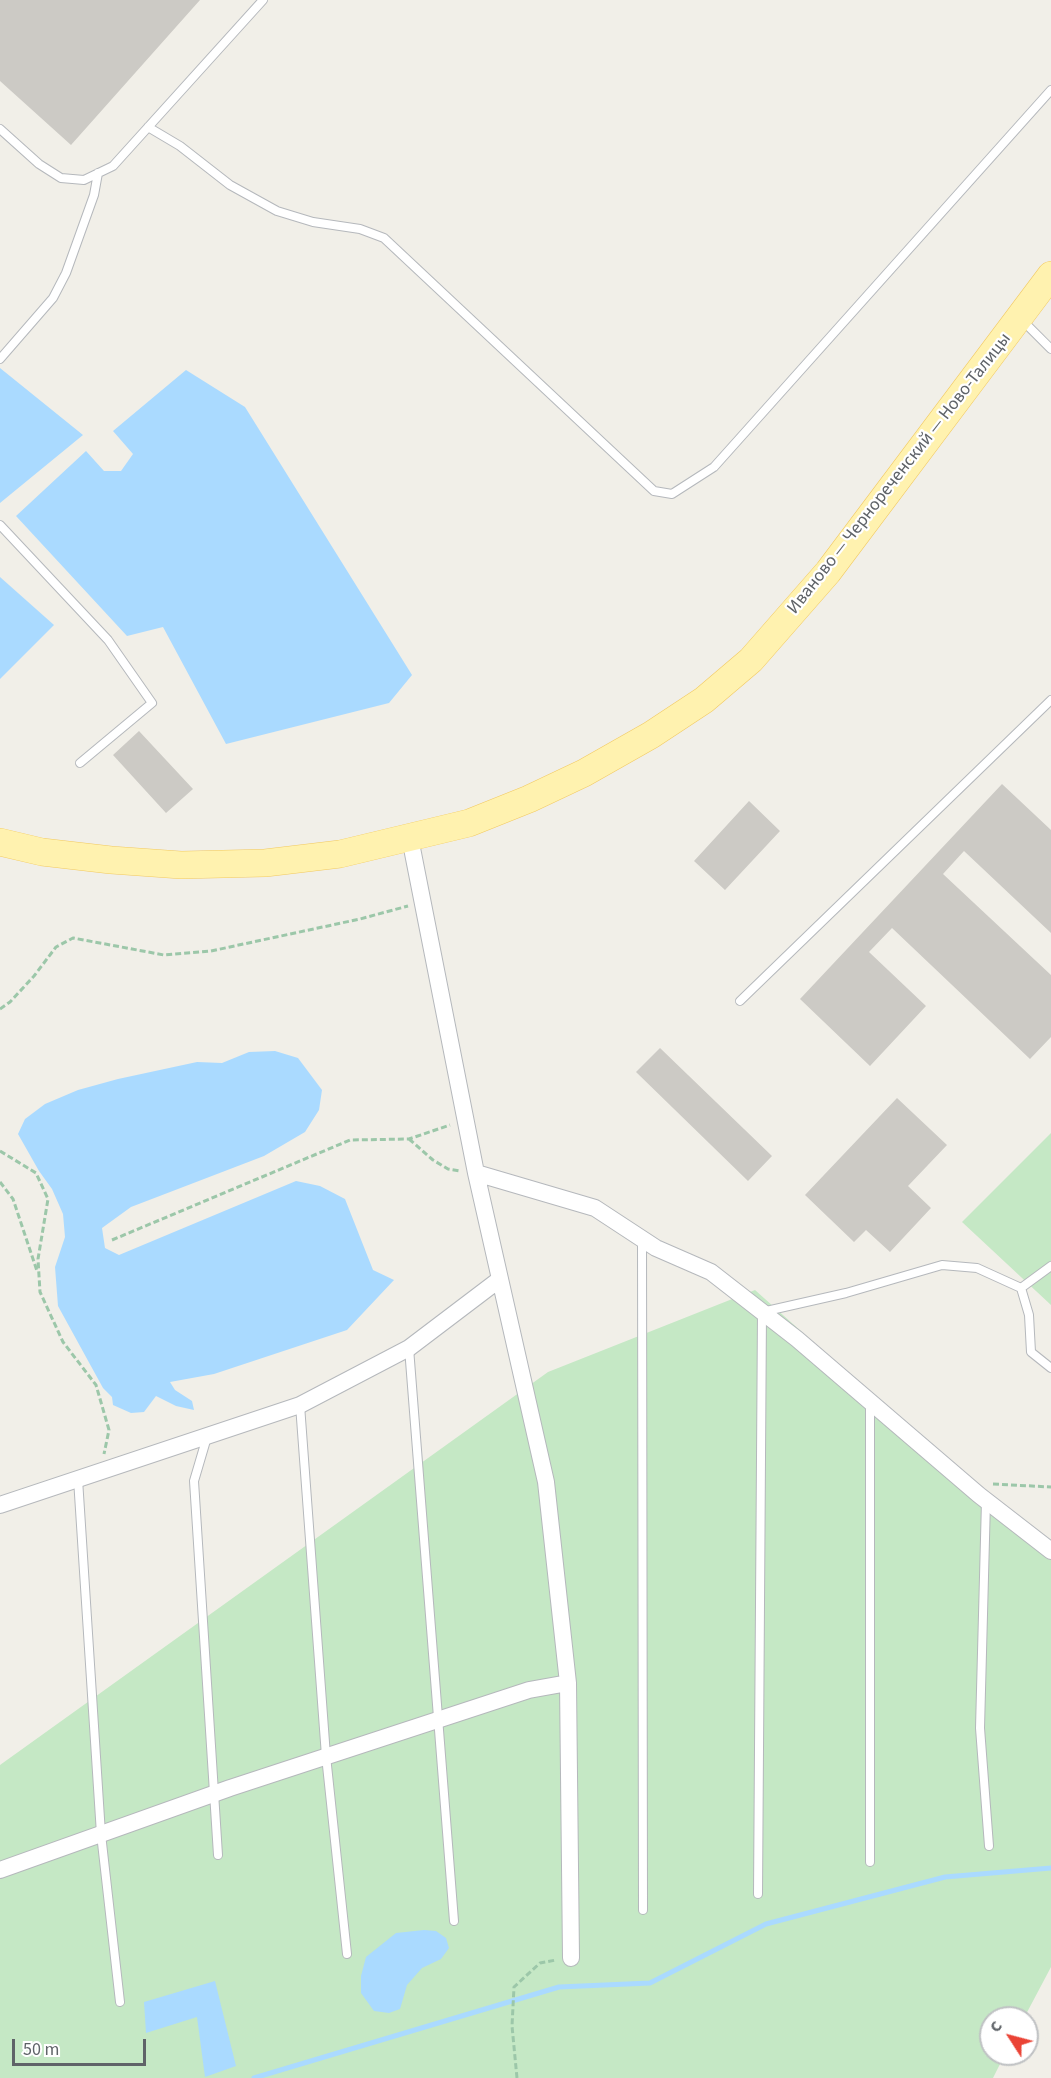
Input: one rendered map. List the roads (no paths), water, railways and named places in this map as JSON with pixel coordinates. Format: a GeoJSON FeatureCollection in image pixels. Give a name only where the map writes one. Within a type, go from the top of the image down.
{"type":"FeatureCollection","features":[{"type":"Feature","properties":{"kind":"main road","name":"Иваново — Чернореченский — Ново-Талицы"},"geometry":{"type":"LineString","coordinates":[[0,842],[54,853],[181,865],[265,863],[340,854],[469,823],[529,799],[584,773],[651,735],[704,700],[751,660],[828,572],[1051,276]]}},
{"type":"Feature","properties":{"kind":"street"},"geometry":{"type":"LineString","coordinates":[[410,838],[476,1173],[546,1482],[568,1683],[571,1958]]}},
{"type":"Feature","properties":{"kind":"street"},"geometry":{"type":"LineString","coordinates":[[476,1173],[595,1208],[656,1248],[711,1272],[762,1312],[986,1501],[1051,1551]]}},
{"type":"Feature","properties":{"kind":"street"},"geometry":{"type":"LineString","coordinates":[[0,1505],[300,1405],[409,1348],[500,1279]]}},
{"type":"Feature","properties":{"kind":"street"},"geometry":{"type":"LineString","coordinates":[[0,1870],[326,1756],[529,1690],[568,1683]]}},
{"type":"Feature","properties":{"kind":"lane"},"geometry":{"type":"LineString","coordinates":[[0,129],[39,164],[61,178],[84,180],[113,166],[263,0]]}},
{"type":"Feature","properties":{"kind":"lane"},"geometry":{"type":"LineString","coordinates":[[148,128],[180,146],[230,185],[277,211],[313,222],[360,229],[384,238],[654,491],[672,494],[714,467],[1051,90]]}},
{"type":"Feature","properties":{"kind":"lane"},"geometry":{"type":"LineString","coordinates":[[0,359],[53,298],[66,273],[90,206],[98,173]]}},
{"type":"Feature","properties":{"kind":"lane"},"geometry":{"type":"LineString","coordinates":[[1019,318],[1051,349]]}},
{"type":"Feature","properties":{"kind":"lane"},"geometry":{"type":"LineString","coordinates":[[0,525],[108,640],[152,703],[80,762]]}},
{"type":"Feature","properties":{"kind":"lane"},"geometry":{"type":"LineString","coordinates":[[740,1002],[1051,700]]}},
{"type":"Feature","properties":{"kind":"lane"},"geometry":{"type":"LineString","coordinates":[[642,1239],[643,1910]]}},
{"type":"Feature","properties":{"kind":"lane"},"geometry":{"type":"LineString","coordinates":[[758,1894],[762,1312],[846,1293],[942,1265],[977,1268],[1021,1288],[1029,1315],[1031,1352],[1051,1368]]}},
{"type":"Feature","properties":{"kind":"lane"},"geometry":{"type":"LineString","coordinates":[[1021,1288],[1051,1266]]}},
{"type":"Feature","properties":{"kind":"lane"},"geometry":{"type":"LineString","coordinates":[[409,1348],[454,1921]]}},
{"type":"Feature","properties":{"kind":"lane"},"geometry":{"type":"LineString","coordinates":[[870,1402],[870,1862]]}},
{"type":"Feature","properties":{"kind":"lane"},"geometry":{"type":"LineString","coordinates":[[300,1405],[326,1756],[347,1954]]}},
{"type":"Feature","properties":{"kind":"lane"},"geometry":{"type":"LineString","coordinates":[[207,1436],[194,1481],[218,1855]]}},
{"type":"Feature","properties":{"kind":"lane"},"geometry":{"type":"LineString","coordinates":[[84,1477],[101,1834],[120,2002]]}},
{"type":"Feature","properties":{"kind":"lane"},"geometry":{"type":"LineString","coordinates":[[986,1501],[980,1728],[989,1846]]}},
{"type":"Feature","properties":{"kind":"water"},"geometry":{"type":"Polygon","coordinates":[[[0,368],[83,435],[0,503],[0,368]]]}},
{"type":"Feature","properties":{"kind":"water"},"geometry":{"type":"Polygon","coordinates":[[[186,370],[245,407],[412,675],[389,703],[226,744],[163,627],[127,636],[16,516],[86,451],[104,471],[121,471],[133,454],[113,431],[186,370]]]}},
{"type":"Feature","properties":{"kind":"water"},"geometry":{"type":"Polygon","coordinates":[[[0,577],[54,625],[0,679],[0,577]]]}},
{"type":"Feature","properties":{"kind":"water"},"geometry":{"type":"Polygon","coordinates":[[[275,1051],[298,1058],[322,1090],[319,1110],[305,1132],[264,1156],[131,1207],[102,1228],[105,1248],[119,1255],[296,1181],[320,1186],[345,1199],[373,1270],[394,1280],[347,1330],[214,1374],[170,1382],[175,1390],[192,1401],[194,1410],[176,1406],[156,1396],[144,1412],[131,1413],[113,1405],[112,1397],[103,1388],[58,1306],[55,1267],[65,1237],[63,1214],[52,1189],[18,1134],[25,1119],[45,1104],[78,1090],[197,1062],[222,1063],[249,1052],[275,1051]]]}},
{"type":"Feature","properties":{"kind":"water"},"geometry":{"type":"Polygon","coordinates":[[[436,1931],[446,1938],[449,1948],[441,1959],[422,1968],[407,1985],[400,2009],[389,2013],[374,2011],[361,1993],[361,1976],[366,1957],[396,1933],[436,1931]]]}},
{"type":"Feature","properties":{"kind":"water"},"geometry":{"type":"Polygon","coordinates":[[[215,1981],[236,2066],[205,2077],[197,2017],[146,2033],[144,2002],[215,1981]]]}},
{"type":"Feature","properties":{"kind":"waterway"},"geometry":{"type":"LineString","coordinates":[[254,2078],[559,1987],[650,1983],[766,1924],[945,1877],[1051,1868]]}}]}
